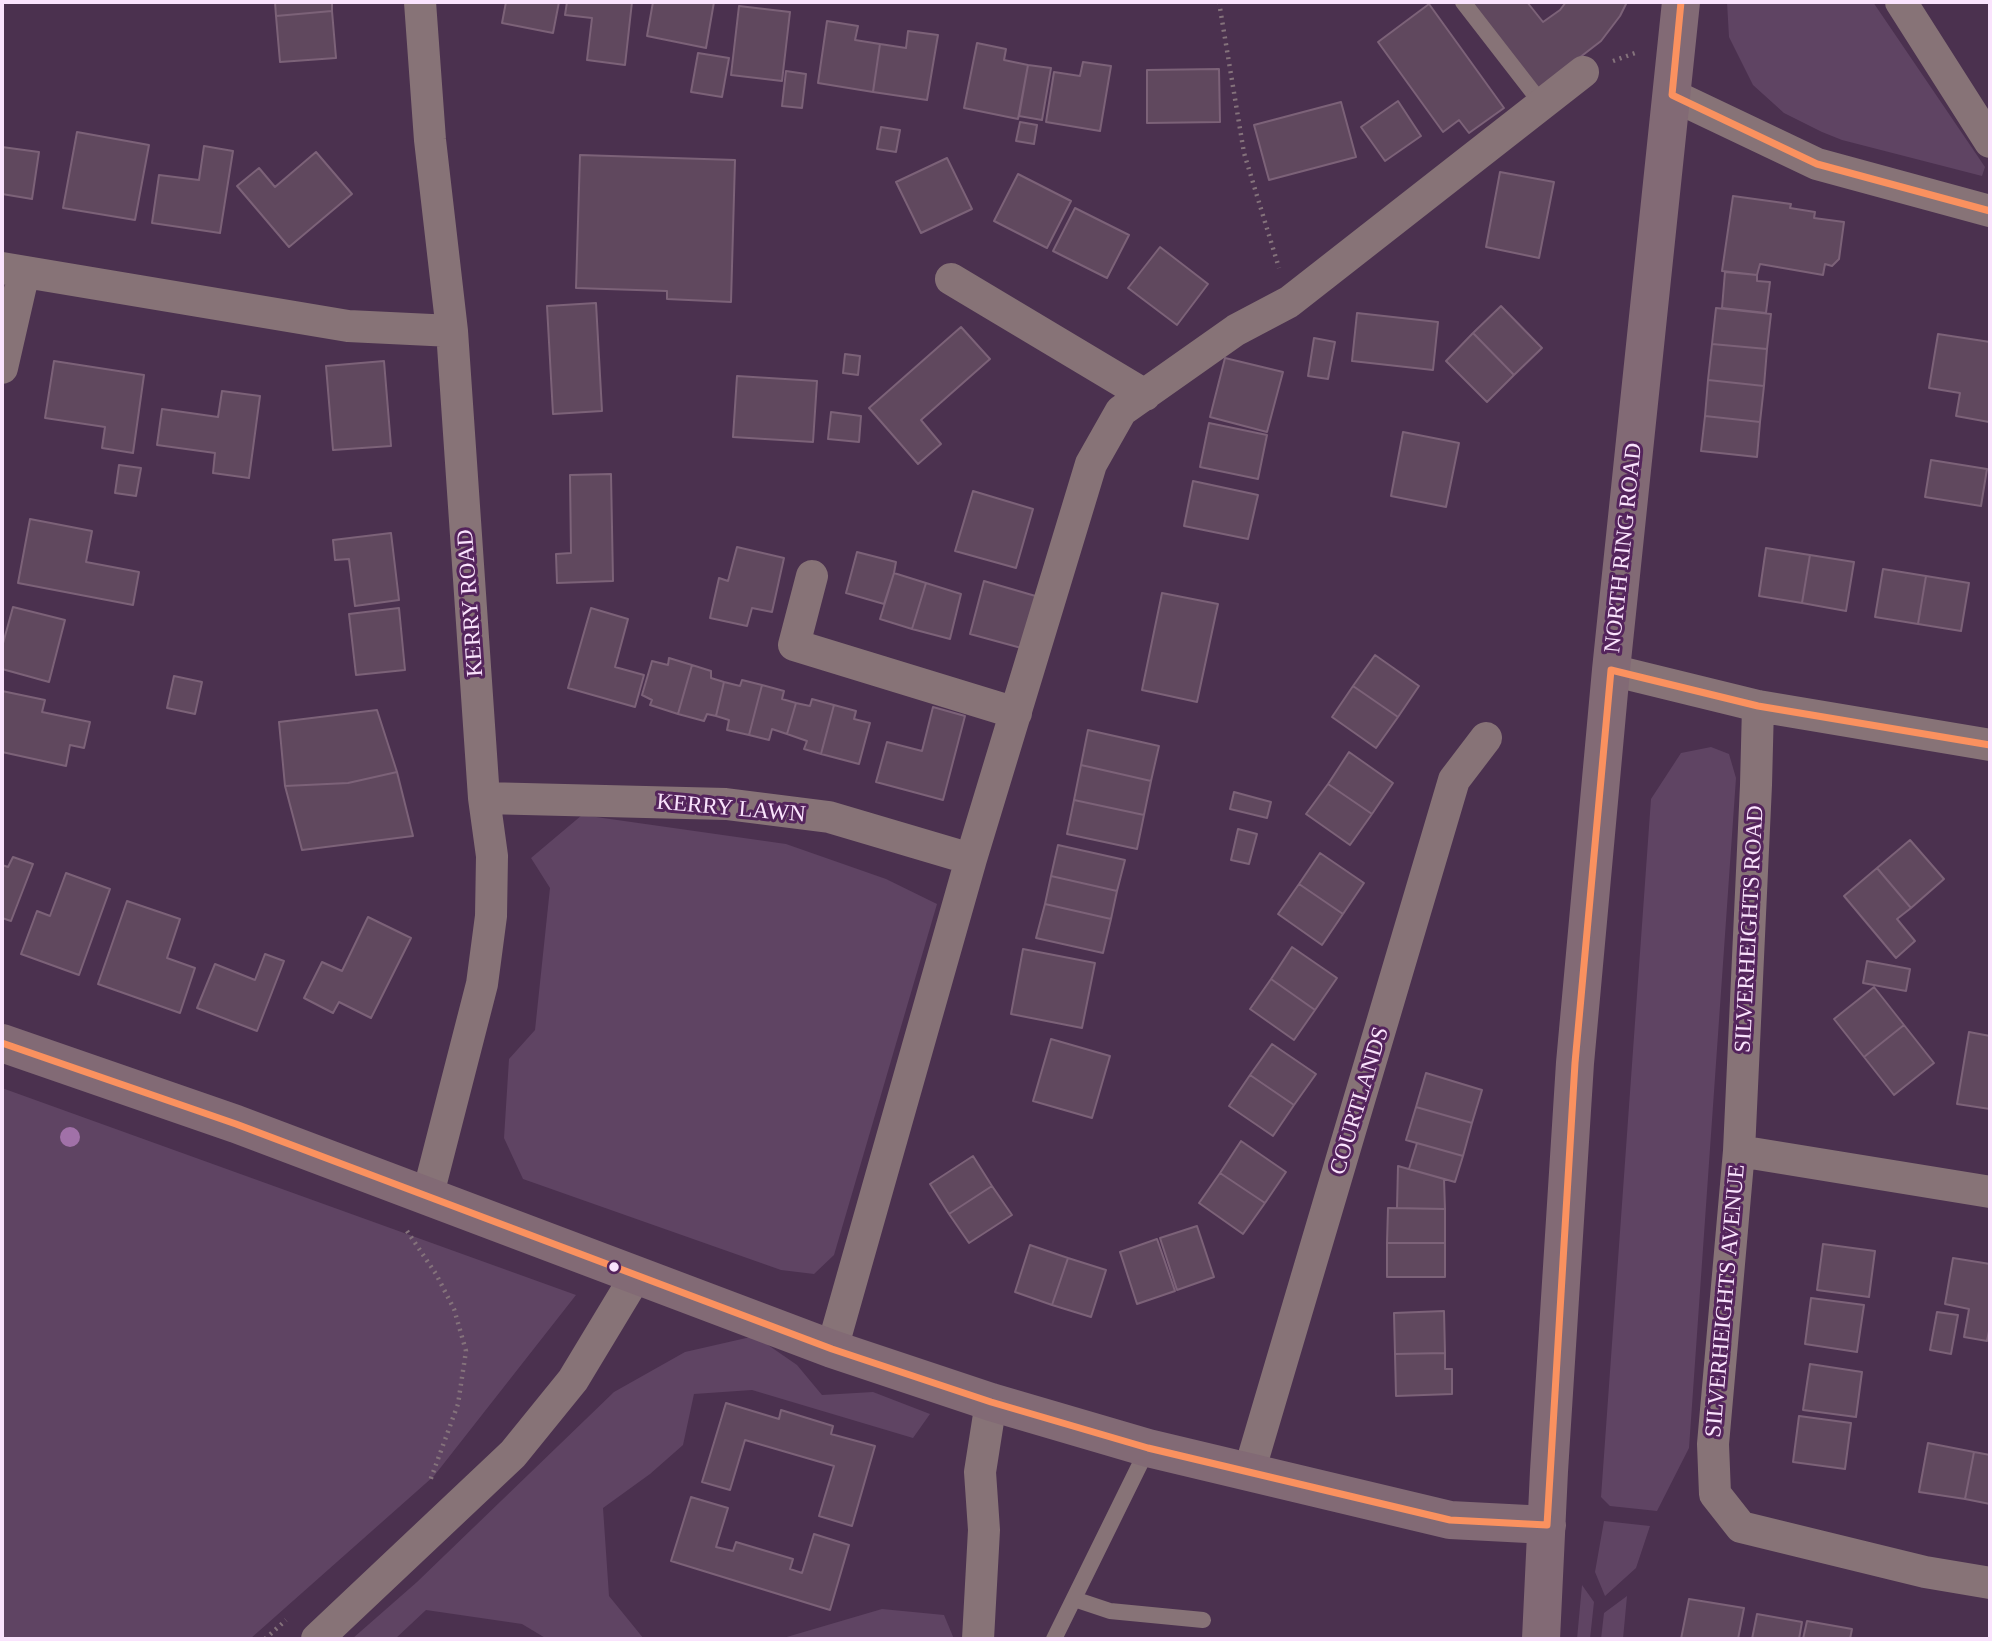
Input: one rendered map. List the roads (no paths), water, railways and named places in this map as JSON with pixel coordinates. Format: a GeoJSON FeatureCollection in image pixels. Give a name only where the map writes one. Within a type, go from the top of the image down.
{"type":"FeatureCollection","features":[{"type":"Feature","properties":{"kind":"main road","name":"NORTH RING ROAD"},"geometry":{"type":"LineString","coordinates":[[1541,1639],[1576,1063],[1611,670],[1681,2]]}},
{"type":"Feature","properties":{"kind":"main road"},"geometry":{"type":"LineString","coordinates":[[2,1043],[236,1124],[832,1349],[991,1402],[1148,1448],[1450,1520],[1547,1525]]}},
{"type":"Feature","properties":{"kind":"street","name":"KERRY ROAD"},"geometry":{"type":"LineString","coordinates":[[420,2],[430,140],[452,331],[484,798],[492,856],[491,916],[484,971],[427,1198]]}},
{"type":"Feature","properties":{"kind":"street"},"geometry":{"type":"LineString","coordinates":[[1902,2],[1990,142]]}},
{"type":"Feature","properties":{"kind":"street"},"geometry":{"type":"LineString","coordinates":[[832,1349],[971,859],[1091,464],[1121,411],[1236,330],[1289,302],[1583,72]]}},
{"type":"Feature","properties":{"kind":"street"},"geometry":{"type":"LineString","coordinates":[[1672,95],[1818,164],[1990,211]]}},
{"type":"Feature","properties":{"kind":"street"},"geometry":{"type":"LineString","coordinates":[[2,368],[13,270],[348,326],[452,331]]}},
{"type":"Feature","properties":{"kind":"street"},"geometry":{"type":"LineString","coordinates":[[951,279],[1144,395]]}},
{"type":"Feature","properties":{"kind":"street"},"geometry":{"type":"LineString","coordinates":[[812,576],[794,645],[1016,713]]}},
{"type":"Feature","properties":{"kind":"street"},"geometry":{"type":"LineString","coordinates":[[1611,670],[1758,706],[1990,745]]}},
{"type":"Feature","properties":{"kind":"street","name":"SILVERHEIGHTS ROAD"},"geometry":{"type":"LineString","coordinates":[[1740,1151],[1758,706]]}},
{"type":"Feature","properties":{"kind":"street","name":"COURTLANDS"},"geometry":{"type":"LineString","coordinates":[[1249,1472],[1454,780],[1486,738]]}},
{"type":"Feature","properties":{"kind":"street","name":"KERRY LAWN"},"geometry":{"type":"LineString","coordinates":[[484,798],[726,804],[829,817],[971,859]]}},
{"type":"Feature","properties":{"kind":"street","name":"SILVERHEIGHTS AVENUE"},"geometry":{"type":"LineString","coordinates":[[1990,1192],[1740,1151],[1713,1444],[1715,1494],[1741,1528],[1925,1572],[1990,1583]]}},
{"type":"Feature","properties":{"kind":"street"},"geometry":{"type":"LineString","coordinates":[[317,1639],[513,1454],[573,1380],[637,1275]]}},
{"type":"Feature","properties":{"kind":"street"},"geometry":{"type":"LineString","coordinates":[[978,1639],[984,1530],[980,1472],[991,1402]]}},
{"type":"Feature","properties":{"kind":"lane"},"geometry":{"type":"LineString","coordinates":[[1463,2],[1542,104]]}},
{"type":"Feature","properties":{"kind":"lane"},"geometry":{"type":"LineString","coordinates":[[1054,1639],[1148,1448]]}},
{"type":"Feature","properties":{"kind":"lane"},"geometry":{"type":"LineString","coordinates":[[1074,1599],[1110,1611],[1203,1620]]}}]}
